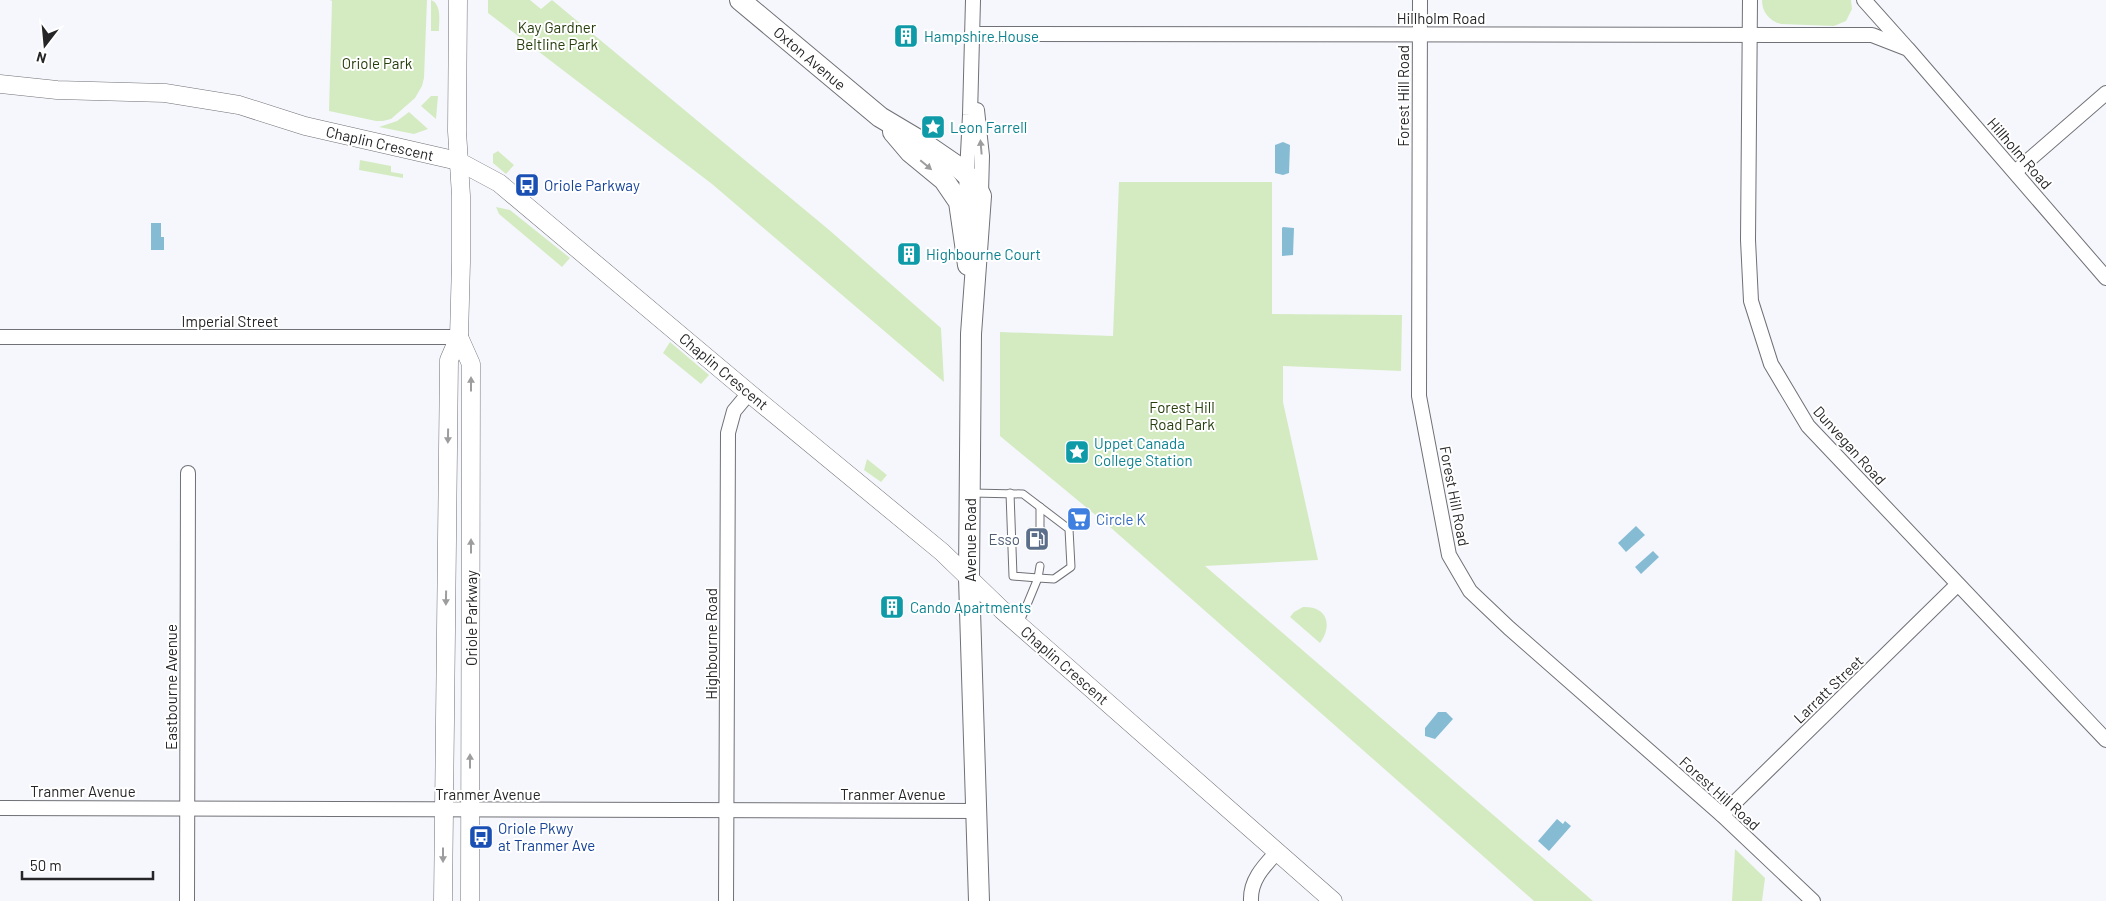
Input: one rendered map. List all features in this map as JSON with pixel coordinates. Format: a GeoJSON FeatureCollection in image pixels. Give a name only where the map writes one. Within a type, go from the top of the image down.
{"type":"FeatureCollection","features":[{"type":"Feature","properties":{"kind":"main road","name":"Oxton Avenue"},"geometry":{"type":"LineString","coordinates":[[740,0],[880,117],[922,142],[966,174],[974,182],[981,196]]}},
{"type":"Feature","properties":{"kind":"main road","name":"Oxton Avenue"},"geometry":{"type":"LineString","coordinates":[[880,117],[910,152],[952,189],[959,202],[964,230]]}},
{"type":"Feature","properties":{"kind":"main road","name":"Avenue Road"},"geometry":{"type":"LineString","coordinates":[[979,901],[969,578],[971,344],[981,196]]}},
{"type":"Feature","properties":{"kind":"main road","name":"Avenue Road"},"geometry":{"type":"LineString","coordinates":[[964,230],[973,299]]}},
{"type":"Feature","properties":{"kind":"street","name":"Oriole Parkway"},"geometry":{"type":"LineString","coordinates":[[443,901],[449,360],[459,337],[461,196],[458,161],[458,0]]}},
{"type":"Feature","properties":{"kind":"street","name":"Avenue Road"},"geometry":{"type":"LineString","coordinates":[[964,230],[972,74],[973,0]]}},
{"type":"Feature","properties":{"kind":"street","name":"Forest Hill Road"},"geometry":{"type":"LineString","coordinates":[[1420,0],[1419,396],[1449,556],[1470,591],[1509,628],[1722,815],[1812,901]]}},
{"type":"Feature","properties":{"kind":"street","name":"Dunvegan Road"},"geometry":{"type":"LineString","coordinates":[[1750,0],[1748,240],[1751,301],[1771,364],[1808,426],[2106,740]]}},
{"type":"Feature","properties":{"kind":"street","name":"Hillholm Road"},"geometry":{"type":"LineString","coordinates":[[1864,0],[2106,278]]}},
{"type":"Feature","properties":{"kind":"street","name":"Hillholm Road"},"geometry":{"type":"LineString","coordinates":[[972,34],[1872,35],[1908,49]]}},
{"type":"Feature","properties":{"kind":"street","name":"Avenue Road"},"geometry":{"type":"LineString","coordinates":[[972,74],[982,156],[981,196]]}},
{"type":"Feature","properties":{"kind":"street","name":"Chaplin Crescent"},"geometry":{"type":"LineString","coordinates":[[0,84],[57,90],[165,93],[239,106],[305,126],[458,161],[500,183],[749,393],[942,552],[1019,624],[1333,901]]}},
{"type":"Feature","properties":{"kind":"street"},"geometry":{"type":"LineString","coordinates":[[2015,172],[2106,93]]}},
{"type":"Feature","properties":{"kind":"street","name":"Imperial Street"},"geometry":{"type":"LineString","coordinates":[[0,337],[459,337]]}},
{"type":"Feature","properties":{"kind":"street","name":"Oriole Parkway"},"geometry":{"type":"LineString","coordinates":[[459,337],[471,364],[470,901]]}},
{"type":"Feature","properties":{"kind":"street","name":"Highbourne Road"},"geometry":{"type":"LineString","coordinates":[[726,901],[728,433],[734,411],[749,393]]}},
{"type":"Feature","properties":{"kind":"street","name":"Eastbourne Avenue"},"geometry":{"type":"LineString","coordinates":[[187,901],[188,473]]}},
{"type":"Feature","properties":{"kind":"street","name":"Larratt Street"},"geometry":{"type":"LineString","coordinates":[[1722,815],[1957,585]]}},
{"type":"Feature","properties":{"kind":"street","name":"Tranmer Avenue"},"geometry":{"type":"LineString","coordinates":[[0,808],[187,807],[443,810],[977,811]]}},
{"type":"Feature","properties":{"kind":"street"},"geometry":{"type":"LineString","coordinates":[[1251,901],[1253,885],[1257,876],[1277,852]]}},
{"type":"Feature","properties":{"kind":"lane"},"geometry":{"type":"LineString","coordinates":[[970,493],[1010,493],[1023,494],[1069,529],[1071,567],[1054,579],[1013,576],[1010,493]]}},
{"type":"Feature","properties":{"kind":"lane"},"geometry":{"type":"LineString","coordinates":[[1040,507],[1040,529]]}},
{"type":"Feature","properties":{"kind":"lane"},"geometry":{"type":"LineString","coordinates":[[1019,624],[1038,578],[1040,566]]}},
{"type":"Feature","properties":{"kind":"green space","name":"Oriole Park"},"geometry":{"type":"Polygon","coordinates":[[[330,0],[427,0],[424,78],[422,86],[415,98],[391,119],[376,121],[329,111],[332,1],[330,0]]]}},
{"type":"Feature","properties":{"kind":"green space"},"geometry":{"type":"Polygon","coordinates":[[[431,0],[437,5],[439,31],[431,31],[431,0]]]}},
{"type":"Feature","properties":{"kind":"green space","name":"Kay Gardner Beltline Park"},"geometry":{"type":"Polygon","coordinates":[[[488,0],[530,0],[541,9],[552,0],[828,229],[941,328],[944,382],[712,184],[488,13],[488,0]]]}},
{"type":"Feature","properties":{"kind":"green space"},"geometry":{"type":"Polygon","coordinates":[[[1762,0],[1851,0],[1852,9],[1846,21],[1834,26],[1781,24],[1773,21],[1767,15],[1763,8],[1762,0]]]}},
{"type":"Feature","properties":{"kind":"green space"},"geometry":{"type":"Polygon","coordinates":[[[431,96],[438,96],[436,119],[421,106],[431,96]]]}},
{"type":"Feature","properties":{"kind":"green space"},"geometry":{"type":"Polygon","coordinates":[[[409,112],[428,129],[414,134],[379,127],[397,121],[409,112]]]}},
{"type":"Feature","properties":{"kind":"green space"},"geometry":{"type":"Polygon","coordinates":[[[498,151],[514,165],[506,174],[493,163],[493,154],[498,151]]]}},
{"type":"Feature","properties":{"kind":"green space"},"geometry":{"type":"Polygon","coordinates":[[[360,160],[391,166],[391,172],[403,174],[403,178],[359,170],[360,160]]]}},
{"type":"Feature","properties":{"kind":"green space","name":"Forest Hill Road Park"},"geometry":{"type":"Polygon","coordinates":[[[1119,182],[1272,182],[1272,314],[1402,315],[1401,371],[1283,366],[1283,402],[1318,560],[1205,566],[1593,901],[1534,901],[1110,527],[1000,436],[1000,332],[1113,336],[1119,182]]]}},
{"type":"Feature","properties":{"kind":"green space"},"geometry":{"type":"Polygon","coordinates":[[[496,207],[510,210],[570,258],[562,267],[499,214],[496,207]]]}},
{"type":"Feature","properties":{"kind":"green space"},"geometry":{"type":"Polygon","coordinates":[[[670,342],[709,375],[701,384],[663,353],[670,342]]]}},
{"type":"Feature","properties":{"kind":"green space"},"geometry":{"type":"Polygon","coordinates":[[[867,459],[887,475],[881,482],[864,470],[867,459]]]}},
{"type":"Feature","properties":{"kind":"green space"},"geometry":{"type":"Polygon","coordinates":[[[1303,607],[1318,610],[1325,618],[1327,623],[1326,630],[1320,643],[1290,617],[1294,612],[1303,607]]]}},
{"type":"Feature","properties":{"kind":"green space"},"geometry":{"type":"Polygon","coordinates":[[[1735,849],[1765,878],[1762,901],[1732,901],[1735,849]]]}},
{"type":"Feature","properties":{"kind":"water"},"geometry":{"type":"Polygon","coordinates":[[[1283,142],[1290,145],[1289,173],[1283,175],[1275,173],[1275,145],[1283,142]]]}},
{"type":"Feature","properties":{"kind":"water"},"geometry":{"type":"Polygon","coordinates":[[[151,223],[161,223],[161,237],[164,237],[164,250],[151,250],[151,223]]]}},
{"type":"Feature","properties":{"kind":"water"},"geometry":{"type":"Polygon","coordinates":[[[1283,227],[1294,228],[1293,255],[1282,256],[1283,227]]]}},
{"type":"Feature","properties":{"kind":"water"},"geometry":{"type":"Polygon","coordinates":[[[1636,526],[1645,535],[1626,552],[1618,543],[1636,526]]]}},
{"type":"Feature","properties":{"kind":"water"},"geometry":{"type":"Polygon","coordinates":[[[1653,551],[1659,557],[1641,574],[1635,567],[1653,551]]]}},
{"type":"Feature","properties":{"kind":"water"},"geometry":{"type":"Polygon","coordinates":[[[1438,712],[1446,712],[1453,719],[1435,739],[1425,736],[1425,728],[1438,712]]]}},
{"type":"Feature","properties":{"kind":"water"},"geometry":{"type":"Polygon","coordinates":[[[1557,819],[1563,824],[1565,821],[1571,826],[1549,851],[1538,841],[1557,819]]]}},
{"type":"Feature","properties":{"kind":"place","name":"Hampshire House"},"geometry":{"type":"Point","coordinates":[906,36]}},
{"type":"Feature","properties":{"kind":"place","name":"Leon Farrell"},"geometry":{"type":"Point","coordinates":[933,127]}},
{"type":"Feature","properties":{"kind":"place","name":"Oriole Parkway"},"geometry":{"type":"Point","coordinates":[527,185]}},
{"type":"Feature","properties":{"kind":"place","name":"Highbourne Court"},"geometry":{"type":"Point","coordinates":[909,254]}},
{"type":"Feature","properties":{"kind":"place","name":"Uppet Canada College Station"},"geometry":{"type":"Point","coordinates":[1077,452]}},
{"type":"Feature","properties":{"kind":"place","name":"Circle K"},"geometry":{"type":"Point","coordinates":[1079,519]}},
{"type":"Feature","properties":{"kind":"place","name":"Esso"},"geometry":{"type":"Point","coordinates":[1037,539]}},
{"type":"Feature","properties":{"kind":"place","name":"Cando Apartments"},"geometry":{"type":"Point","coordinates":[892,607]}},
{"type":"Feature","properties":{"kind":"place","name":"Oriole Pkwy at Tranmer Ave"},"geometry":{"type":"Point","coordinates":[481,837]}}]}
